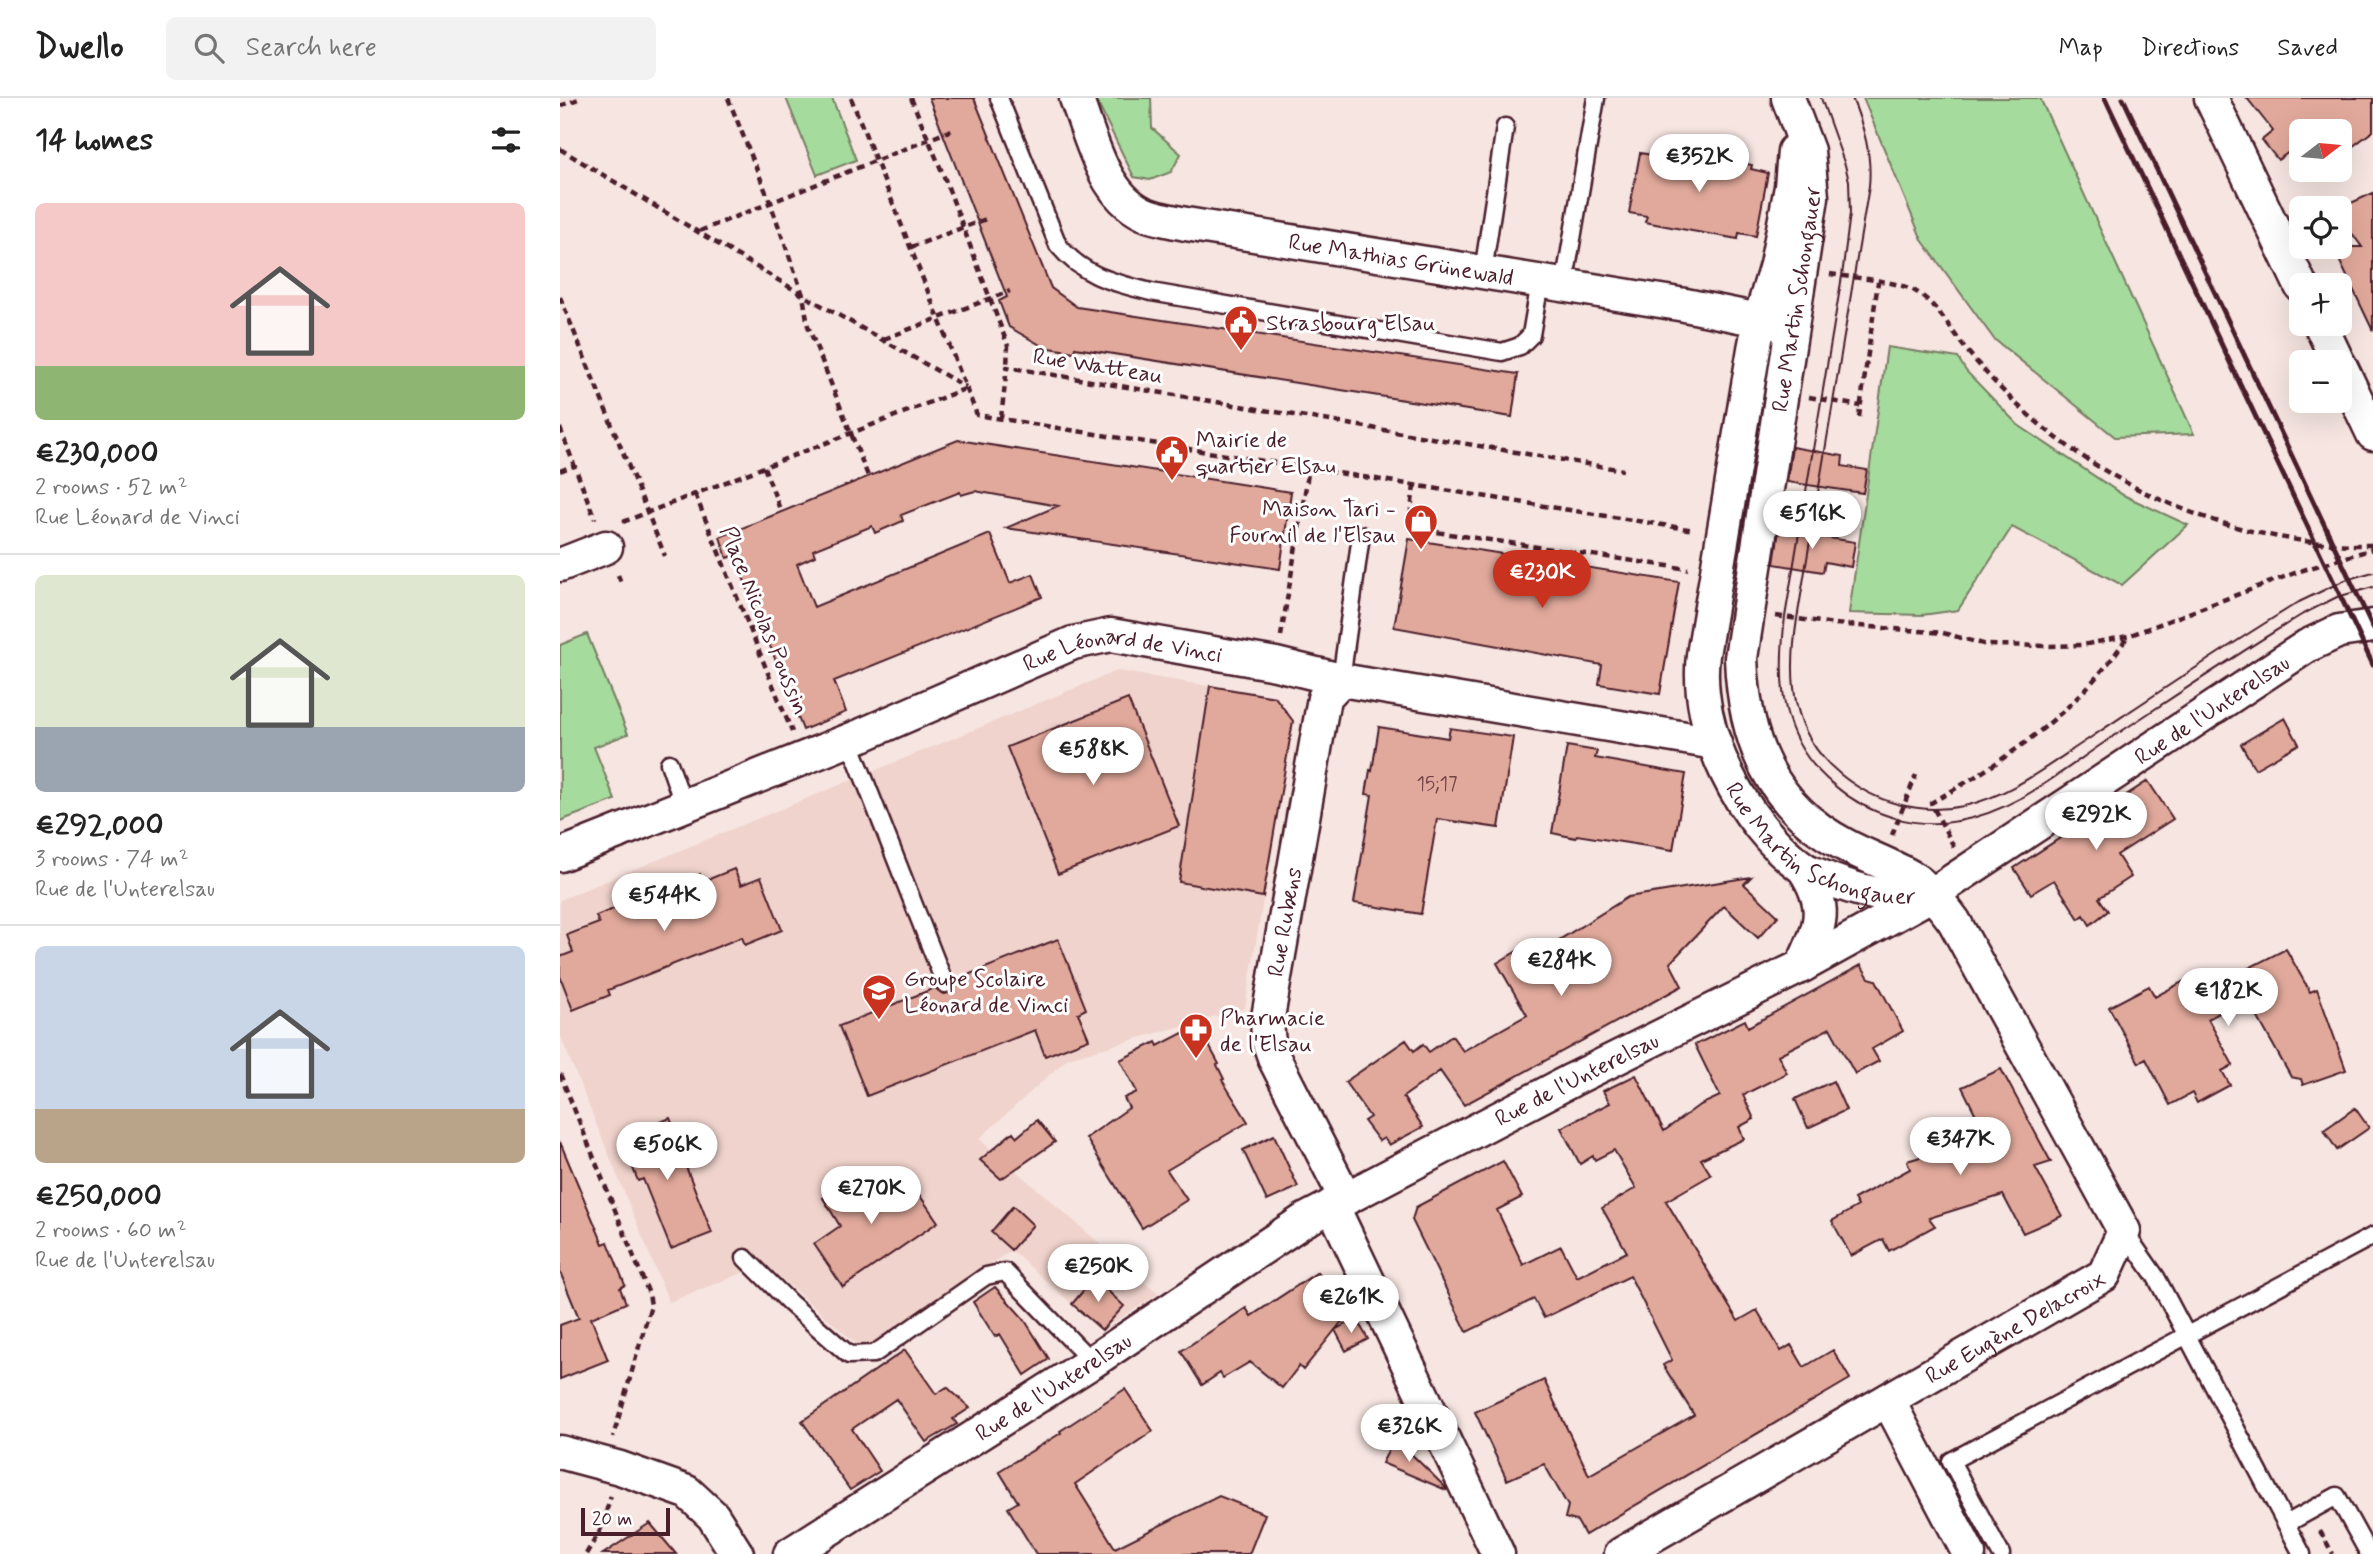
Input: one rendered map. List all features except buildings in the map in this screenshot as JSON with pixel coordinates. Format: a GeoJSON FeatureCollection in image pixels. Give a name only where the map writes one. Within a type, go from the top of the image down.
{"type":"FeatureCollection","features":[{"type":"Feature","properties":{"kind":"street","name":"Rue Mathias Grünewald"},"geometry":{"type":"LineString","coordinates":[[1076,98],[1102,166],[1114,187],[1124,200],[1143,213],[1186,224],[1483,272],[1794,327]]}},
{"type":"Feature","properties":{"kind":"street","name":"Rue Martin Schongauer"},"geometry":{"type":"LineString","coordinates":[[1787,98],[1806,144],[1812,197],[1741,658],[1742,684],[1752,732],[1770,778],[1791,805],[1843,844],[1914,879],[1931,894]]}},
{"type":"Feature","properties":{"kind":"street","name":"Rue Martin Schongauer"},"geometry":{"type":"LineString","coordinates":[[1787,98],[1794,146],[1791,187],[1776,265],[1760,319],[1722,534],[1701,670],[1706,707],[1715,743],[1734,789],[1764,830],[1804,869],[1864,893],[1886,896],[1931,894]]}},
{"type":"Feature","properties":{"kind":"street"},"geometry":{"type":"LineString","coordinates":[[2211,98],[2295,273]]}},
{"type":"Feature","properties":{"kind":"street"},"geometry":{"type":"LineString","coordinates":[[2352,391],[2373,434]]}},
{"type":"Feature","properties":{"kind":"street"},"geometry":{"type":"LineString","coordinates":[[560,565],[603,539]]}},
{"type":"Feature","properties":{"kind":"street","name":"Rue de l'Unterelsau"},"geometry":{"type":"LineString","coordinates":[[810,1549],[1303,1221],[1572,1080],[1802,966],[1931,894],[2306,646],[2339,631],[2373,626]]}},
{"type":"Feature","properties":{"kind":"street","name":"Rue Léonard de Vinci"},"geometry":{"type":"LineString","coordinates":[[560,855],[849,740],[1073,643],[1111,635],[1276,664],[1341,680],[1715,743]]}},
{"type":"Feature","properties":{"kind":"street","name":"Rue Rubens"},"geometry":{"type":"LineString","coordinates":[[1341,680],[1324,698],[1266,1023],[1269,1043],[1498,1554]]}},
{"type":"Feature","properties":{"kind":"street"},"geometry":{"type":"LineString","coordinates":[[1802,966],[1814,940],[1820,904],[1816,888],[1804,869]]}},
{"type":"Feature","properties":{"kind":"street"},"geometry":{"type":"LineString","coordinates":[[1931,894],[1954,920],[2124,1231]]}},
{"type":"Feature","properties":{"kind":"street","name":"Rue Eugène Delacroix"},"geometry":{"type":"LineString","coordinates":[[1621,1554],[2104,1275],[2124,1231]]}},
{"type":"Feature","properties":{"kind":"street"},"geometry":{"type":"LineString","coordinates":[[1888,1400],[1969,1554]]}},
{"type":"Feature","properties":{"kind":"street"},"geometry":{"type":"LineString","coordinates":[[560,1452],[687,1492],[713,1516],[737,1554]]}},
{"type":"Feature","properties":{"kind":"lane"},"geometry":{"type":"LineString","coordinates":[[999,98],[1058,245],[1071,261],[1088,273],[1151,292],[1502,352],[1520,346],[1531,335],[1552,284],[1596,98]]}},
{"type":"Feature","properties":{"kind":"lane"},"geometry":{"type":"LineString","coordinates":[[1483,272],[1505,127]]}},
{"type":"Feature","properties":{"kind":"lane"},"geometry":{"type":"LineString","coordinates":[[1341,680],[1361,535]]}},
{"type":"Feature","properties":{"kind":"lane"},"geometry":{"type":"LineString","coordinates":[[849,740],[945,984]]}},
{"type":"Feature","properties":{"kind":"lane"},"geometry":{"type":"LineString","coordinates":[[669,763],[684,806]]}},
{"type":"Feature","properties":{"kind":"lane"},"geometry":{"type":"LineString","coordinates":[[2124,1231],[2156,1278],[2302,1554]]}},
{"type":"Feature","properties":{"kind":"lane"},"geometry":{"type":"LineString","coordinates":[[2001,1554],[1951,1461],[2373,1236]]}},
{"type":"Feature","properties":{"kind":"lane"},"geometry":{"type":"LineString","coordinates":[[745,1258],[790,1303],[849,1355],[874,1354],[985,1276],[1005,1272],[1092,1362]]}},
{"type":"Feature","properties":{"kind":"lane"},"geometry":{"type":"LineString","coordinates":[[2286,1524],[2337,1496],[2368,1554]]}},
{"type":"Feature","properties":{"kind":"path"},"geometry":{"type":"LineString","coordinates":[[560,106],[581,98]]}},
{"type":"Feature","properties":{"kind":"path"},"geometry":{"type":"LineString","coordinates":[[728,98],[770,202],[803,295],[808,326],[868,477]]}},
{"type":"Feature","properties":{"kind":"path"},"geometry":{"type":"LineString","coordinates":[[851,98],[977,415],[1722,534]]}},
{"type":"Feature","properties":{"kind":"path"},"geometry":{"type":"LineString","coordinates":[[911,98],[1008,346],[1007,367]]}},
{"type":"Feature","properties":{"kind":"path"},"geometry":{"type":"LineString","coordinates":[[700,231],[952,130]]}},
{"type":"Feature","properties":{"kind":"path"},"geometry":{"type":"LineString","coordinates":[[560,149],[803,295],[967,388]]}},
{"type":"Feature","properties":{"kind":"path"},"geometry":{"type":"LineString","coordinates":[[911,247],[986,219]]}},
{"type":"Feature","properties":{"kind":"path"},"geometry":{"type":"LineString","coordinates":[[1803,268],[1913,290],[1930,303],[1984,371],[2012,400],[2089,461],[2127,485],[2203,516],[2263,534],[2373,547]]}},
{"type":"Feature","properties":{"kind":"path"},"geometry":{"type":"LineString","coordinates":[[1858,417],[1878,282]]}},
{"type":"Feature","properties":{"kind":"path"},"geometry":{"type":"LineString","coordinates":[[884,339],[1010,291]]}},
{"type":"Feature","properties":{"kind":"path"},"geometry":{"type":"LineString","coordinates":[[560,297],[665,556]]}},
{"type":"Feature","properties":{"kind":"path","name":"Rue Watteau"},"geometry":{"type":"LineString","coordinates":[[1001,418],[1007,367],[1623,470]]}},
{"type":"Feature","properties":{"kind":"path"},"geometry":{"type":"LineString","coordinates":[[603,539],[648,513],[967,388]]}},
{"type":"Feature","properties":{"kind":"path"},"geometry":{"type":"LineString","coordinates":[[560,428],[622,586]]}},
{"type":"Feature","properties":{"kind":"path"},"geometry":{"type":"LineString","coordinates":[[560,471],[575,465]]}},
{"type":"Feature","properties":{"kind":"path"},"geometry":{"type":"LineString","coordinates":[[764,467],[781,512]]}},
{"type":"Feature","properties":{"kind":"path"},"geometry":{"type":"LineString","coordinates":[[1276,664],[1309,468]]}},
{"type":"Feature","properties":{"kind":"path"},"geometry":{"type":"LineString","coordinates":[[1414,485],[1409,528],[1716,573]]}},
{"type":"Feature","properties":{"kind":"path","name":"Place Nicolas Poussin"},"geometry":{"type":"LineString","coordinates":[[695,494],[803,759]]}},
{"type":"Feature","properties":{"kind":"path"},"geometry":{"type":"LineString","coordinates":[[1748,612],[1942,633],[1987,645],[2071,645],[2128,636],[2300,571],[2373,547]]}},
{"type":"Feature","properties":{"kind":"path"},"geometry":{"type":"LineString","coordinates":[[1825,622],[1826,615]]}},
{"type":"Feature","properties":{"kind":"path"},"geometry":{"type":"LineString","coordinates":[[1931,803],[1994,766],[2051,724],[2091,685],[2128,636]]}},
{"type":"Feature","properties":{"kind":"path"},"geometry":{"type":"LineString","coordinates":[[560,1074],[652,1305],[612,1467],[600,1531],[586,1554]]}},
{"type":"Feature","properties":{"kind":"shaded area","name":"Groupe Scolaire Léonard de Vinci"},"geometry":{"type":"Polygon","coordinates":[[[1117,671],[1275,697],[1293,721],[1245,1008],[1068,1058],[979,1139],[1158,1294],[1102,1330],[1011,1250],[873,1346],[860,1347],[765,1264],[669,1302],[560,1035],[560,900],[1117,671]]]}},
{"type":"Feature","properties":{"kind":"green space"},"geometry":{"type":"Polygon","coordinates":[[[786,98],[832,98],[856,160],[817,175],[786,98]]]}},
{"type":"Feature","properties":{"kind":"green space"},"geometry":{"type":"Polygon","coordinates":[[[1095,98],[1151,98],[1152,128],[1181,154],[1171,172],[1150,180],[1134,177],[1095,98]]]}},
{"type":"Feature","properties":{"kind":"green space"},"geometry":{"type":"Polygon","coordinates":[[[1863,98],[2040,98],[2194,434],[2115,437],[1994,339],[1922,240],[1863,98]]]}},
{"type":"Feature","properties":{"kind":"green space"},"geometry":{"type":"Polygon","coordinates":[[[1887,347],[1958,358],[1966,371],[2018,425],[2123,495],[2188,525],[2122,585],[2012,527],[1958,610],[1922,615],[1849,613],[1887,347]]]}},
{"type":"Feature","properties":{"kind":"green space"},"geometry":{"type":"Polygon","coordinates":[[[587,634],[628,734],[594,747],[615,800],[560,821],[560,645],[587,634]]]}},
{"type":"Feature","properties":{"kind":"tram line"},"geometry":{"type":"LineString","coordinates":[[1821,98],[1845,165],[1849,181],[1850,213],[1842,276],[1785,617],[1782,665],[1786,709],[1792,730],[1816,769],[1835,786],[1862,805],[1909,821],[1958,821],[1998,809],[2052,779],[2252,645],[2303,614],[2337,597],[2373,587]]}},
{"type":"Feature","properties":{"kind":"tram line"},"geometry":{"type":"LineString","coordinates":[[1852,98],[1866,141],[1869,186],[1797,619],[1793,662],[1793,683],[1802,722],[1823,758],[1840,774],[1883,799],[1914,807],[1931,809],[1964,806],[1998,795],[2030,778],[2299,602],[2345,580],[2373,572]]}},
{"type":"Feature","properties":{"kind":"railway"},"geometry":{"type":"LineString","coordinates":[[2105,98],[2373,665]]}},
{"type":"Feature","properties":{"kind":"railway"},"geometry":{"type":"LineString","coordinates":[[2123,98],[2373,628]]}},
{"type":"Feature","properties":{"kind":"place","name":"Strasbourg Elsau"},"geometry":{"type":"Point","coordinates":[1241,352]}},
{"type":"Feature","properties":{"kind":"place","name":"Mairie de quartier Elsau"},"geometry":{"type":"Point","coordinates":[1172,482]}},
{"type":"Feature","properties":{"kind":"place","name":"Maison Tari - Fournil de l'Elsau"},"geometry":{"type":"Point","coordinates":[1421,551]}},
{"type":"Feature","properties":{"kind":"place","name":"Groupe Scolaire Léonard de Vinci"},"geometry":{"type":"Point","coordinates":[879,1021]}},
{"type":"Feature","properties":{"kind":"place","name":"Pharmacie de l'Elsau"},"geometry":{"type":"Point","coordinates":[1196,1060]}}]}
